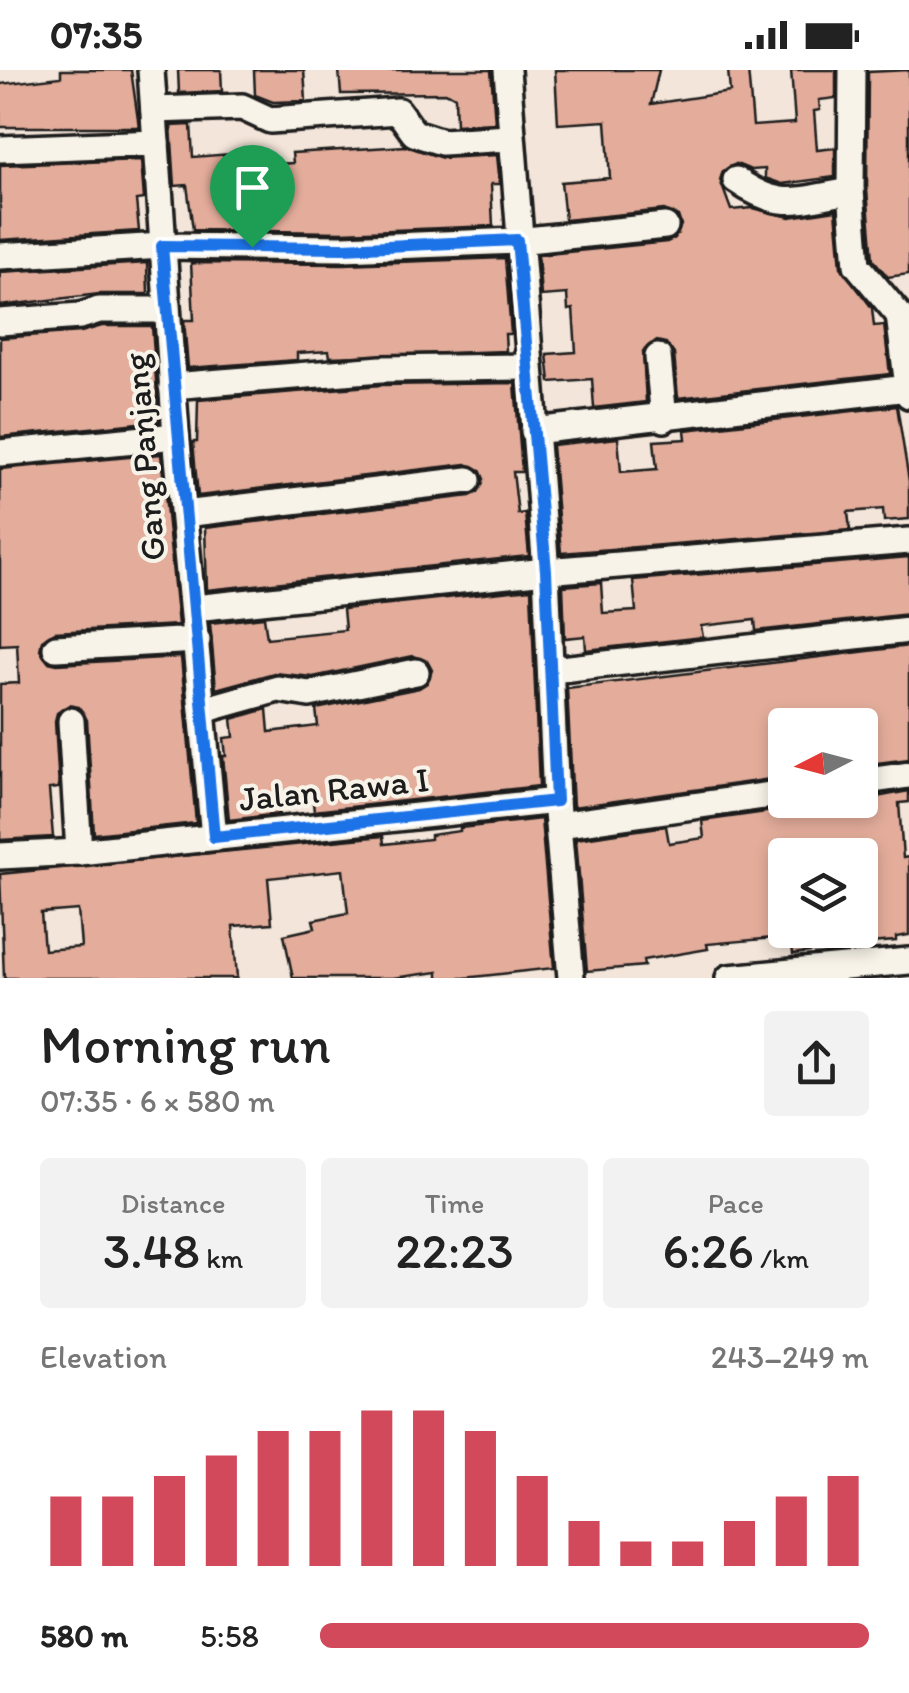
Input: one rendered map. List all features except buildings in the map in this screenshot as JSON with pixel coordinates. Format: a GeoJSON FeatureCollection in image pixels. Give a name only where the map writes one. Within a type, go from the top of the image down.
{"type":"FeatureCollection","features":[{"type":"Feature","properties":{"kind":"street","name":"Gang Panjang"},"geometry":{"type":"LineString","coordinates":[[151,70],[176,436],[214,837]]}},
{"type":"Feature","properties":{"kind":"street"},"geometry":{"type":"LineString","coordinates":[[507,70],[517,240],[546,571],[571,978]]}},
{"type":"Feature","properties":{"kind":"street"},"geometry":{"type":"LineString","coordinates":[[534,431],[909,392],[899,315],[858,265],[850,190],[852,70]]}},
{"type":"Feature","properties":{"kind":"street"},"geometry":{"type":"LineString","coordinates":[[154,110],[242,107],[270,120],[398,112],[414,133],[442,142],[510,138]]}},
{"type":"Feature","properties":{"kind":"street"},"geometry":{"type":"LineString","coordinates":[[0,149],[156,143]]}},
{"type":"Feature","properties":{"kind":"street"},"geometry":{"type":"LineString","coordinates":[[736,180],[761,198],[778,202],[850,190]]}},
{"type":"Feature","properties":{"kind":"street"},"geometry":{"type":"LineString","coordinates":[[0,256],[162,246],[343,248],[517,240],[665,226]]}},
{"type":"Feature","properties":{"kind":"street"},"geometry":{"type":"LineString","coordinates":[[0,322],[80,316],[99,310],[166,310]]}},
{"type":"Feature","properties":{"kind":"street"},"geometry":{"type":"LineString","coordinates":[[658,358],[664,419]]}},
{"type":"Feature","properties":{"kind":"street"},"geometry":{"type":"LineString","coordinates":[[172,386],[381,369],[528,367]]}},
{"type":"Feature","properties":{"kind":"street"},"geometry":{"type":"LineString","coordinates":[[0,453],[176,436]]}},
{"type":"Feature","properties":{"kind":"street"},"geometry":{"type":"LineString","coordinates":[[184,514],[468,480]]}},
{"type":"Feature","properties":{"kind":"street"},"geometry":{"type":"LineString","coordinates":[[194,608],[546,571],[909,541]]}},
{"type":"Feature","properties":{"kind":"street"},"geometry":{"type":"LineString","coordinates":[[552,670],[909,630]]}},
{"type":"Feature","properties":{"kind":"street"},"geometry":{"type":"LineString","coordinates":[[56,648],[196,640]]}},
{"type":"Feature","properties":{"kind":"street"},"geometry":{"type":"LineString","coordinates":[[202,710],[278,690],[310,694],[416,672]]}},
{"type":"Feature","properties":{"kind":"street"},"geometry":{"type":"LineString","coordinates":[[71,721],[79,852]]}},
{"type":"Feature","properties":{"kind":"street"},"geometry":{"type":"LineString","coordinates":[[878,779],[909,774]]}},
{"type":"Feature","properties":{"kind":"street","name":"Jalan Rawa I"},"geometry":{"type":"LineString","coordinates":[[0,856],[768,794]]}},
{"type":"Feature","properties":{"kind":"street"},"geometry":{"type":"LineString","coordinates":[[729,978],[909,961]]}},
{"type":"Feature","properties":{"kind":"route"},"geometry":{"type":"LineString","coordinates":[[517,240],[546,571],[556,801],[214,837],[162,246],[252,247],[343,248],[517,240]]}}]}
